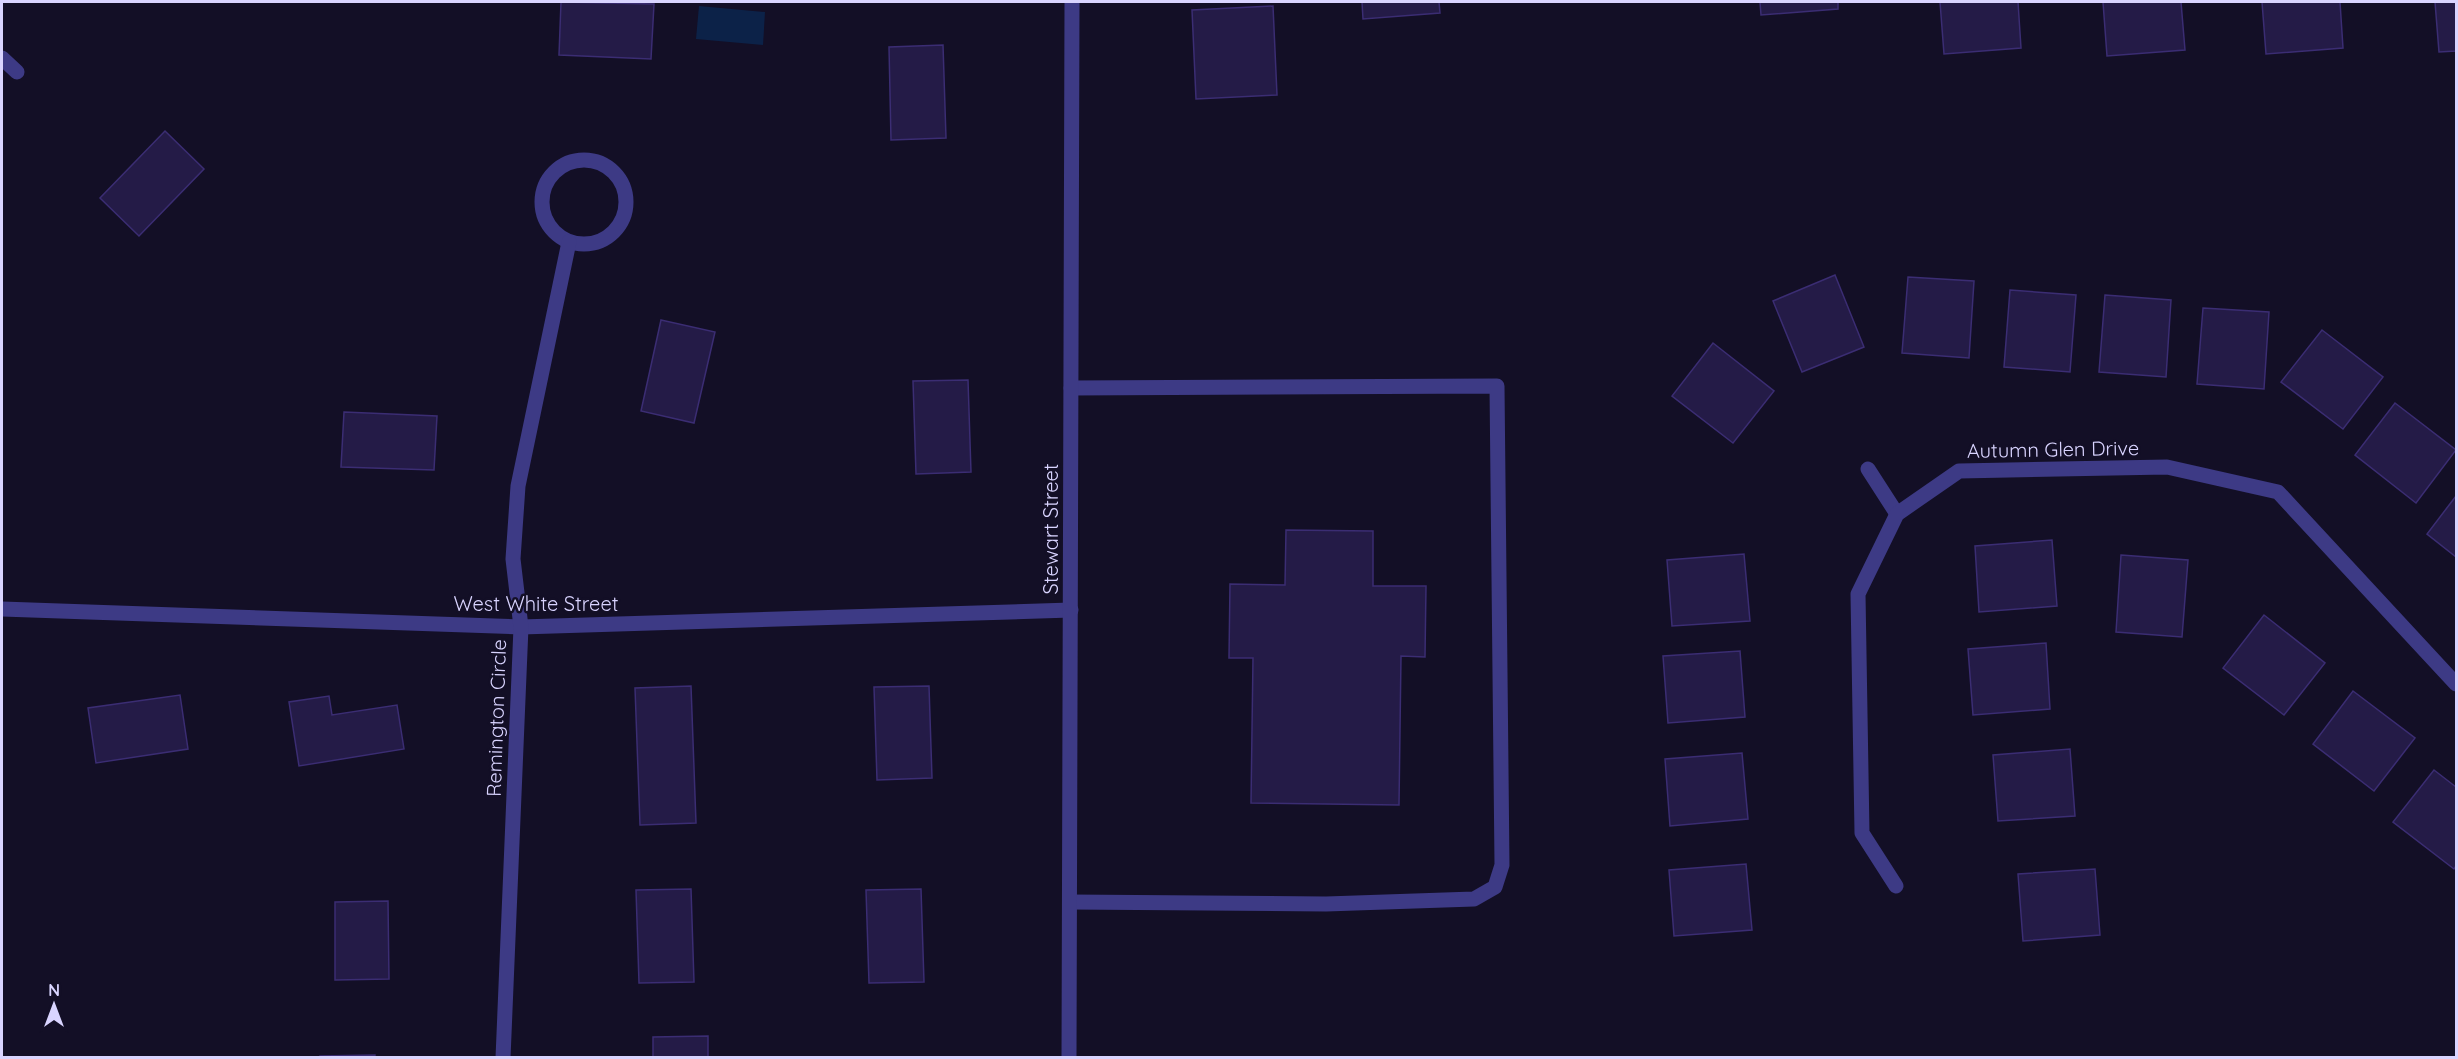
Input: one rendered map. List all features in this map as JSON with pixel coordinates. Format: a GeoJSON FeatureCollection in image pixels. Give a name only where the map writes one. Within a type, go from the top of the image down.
{"type":"FeatureCollection","features":[{"type":"Feature","properties":{"kind":"street","name":"Stewart Street"},"geometry":{"type":"LineString","coordinates":[[1069,1058],[1072,2]]}},
{"type":"Feature","properties":{"kind":"street"},"geometry":{"type":"LineString","coordinates":[[2,58],[16,72]]}},
{"type":"Feature","properties":{"kind":"street"},"geometry":{"type":"LineString","coordinates":[[593,160],[606,166],[624,188],[627,201],[624,216],[618,228],[596,243],[569,242],[557,236],[547,225],[542,211],[541,197],[545,183],[553,172],[565,163],[593,160]]}},
{"type":"Feature","properties":{"kind":"street","name":"Remington Circle"},"geometry":{"type":"LineString","coordinates":[[503,1058],[521,627],[513,559],[518,486],[569,242]]}},
{"type":"Feature","properties":{"kind":"street"},"geometry":{"type":"LineString","coordinates":[[1070,902],[1326,904],[1474,899],[1494,887],[1502,865],[1497,386],[1071,388]]}},
{"type":"Feature","properties":{"kind":"street","name":"Autumn Glen Drive"},"geometry":{"type":"LineString","coordinates":[[1896,886],[1862,833],[1858,594],[1897,514],[1959,471],[2167,467],[2278,492],[2457,684]]}},
{"type":"Feature","properties":{"kind":"street"},"geometry":{"type":"LineString","coordinates":[[1868,469],[1897,514]]}},
{"type":"Feature","properties":{"kind":"street","name":"West White Street"},"geometry":{"type":"LineString","coordinates":[[2,609],[521,627],[1071,610]]}},
{"type":"Feature","properties":{"kind":"water"},"geometry":{"type":"Polygon","coordinates":[[[699,6],[765,12],[763,45],[696,39],[699,6]]]}},
{"type":"Feature","properties":{"kind":"building"},"geometry":{"type":"Polygon","coordinates":[[[561,2],[654,4],[651,59],[559,55],[561,2]]]}},
{"type":"Feature","properties":{"kind":"building"},"geometry":{"type":"Polygon","coordinates":[[[1362,2],[1439,2],[1440,13],[1363,19],[1362,2]]]}},
{"type":"Feature","properties":{"kind":"building"},"geometry":{"type":"Polygon","coordinates":[[[1760,2],[1838,2],[1838,9],[1761,15],[1760,2]]]}},
{"type":"Feature","properties":{"kind":"building"},"geometry":{"type":"Polygon","coordinates":[[[1940,2],[2018,2],[2021,48],[1944,54],[1940,2]]]}},
{"type":"Feature","properties":{"kind":"building"},"geometry":{"type":"Polygon","coordinates":[[[2103,2],[2181,2],[2185,50],[2107,56],[2103,2]]]}},
{"type":"Feature","properties":{"kind":"building"},"geometry":{"type":"Polygon","coordinates":[[[2262,2],[2340,2],[2343,48],[2266,54],[2262,2]]]}},
{"type":"Feature","properties":{"kind":"building"},"geometry":{"type":"Polygon","coordinates":[[[2435,2],[2456,2],[2456,51],[2439,52],[2435,2]]]}},
{"type":"Feature","properties":{"kind":"building"},"geometry":{"type":"Polygon","coordinates":[[[1273,6],[1277,95],[1196,99],[1192,10],[1273,6]]]}},
{"type":"Feature","properties":{"kind":"building"},"geometry":{"type":"Polygon","coordinates":[[[943,45],[946,138],[891,140],[889,47],[943,45]]]}},
{"type":"Feature","properties":{"kind":"building"},"geometry":{"type":"Polygon","coordinates":[[[165,131],[204,169],[139,236],[100,198],[165,131]]]}},
{"type":"Feature","properties":{"kind":"building"},"geometry":{"type":"Polygon","coordinates":[[[1835,275],[1864,347],[1802,372],[1773,301],[1835,275]]]}},
{"type":"Feature","properties":{"kind":"building"},"geometry":{"type":"Polygon","coordinates":[[[1908,277],[1974,281],[1969,358],[1902,353],[1908,277]]]}},
{"type":"Feature","properties":{"kind":"building"},"geometry":{"type":"Polygon","coordinates":[[[2010,290],[2076,295],[2070,372],[2004,367],[2010,290]]]}},
{"type":"Feature","properties":{"kind":"building"},"geometry":{"type":"Polygon","coordinates":[[[2105,295],[2171,300],[2166,377],[2099,372],[2105,295]]]}},
{"type":"Feature","properties":{"kind":"building"},"geometry":{"type":"Polygon","coordinates":[[[2203,308],[2269,312],[2264,389],[2197,384],[2203,308]]]}},
{"type":"Feature","properties":{"kind":"building"},"geometry":{"type":"Polygon","coordinates":[[[661,320],[715,332],[694,423],[641,411],[661,320]]]}},
{"type":"Feature","properties":{"kind":"building"},"geometry":{"type":"Polygon","coordinates":[[[2322,330],[2383,377],[2343,429],[2281,382],[2322,330]]]}},
{"type":"Feature","properties":{"kind":"building"},"geometry":{"type":"Polygon","coordinates":[[[1713,343],[1774,391],[1733,443],[1672,396],[1713,343]]]}},
{"type":"Feature","properties":{"kind":"building"},"geometry":{"type":"Polygon","coordinates":[[[968,380],[971,472],[916,474],[913,381],[968,380]]]}},
{"type":"Feature","properties":{"kind":"building"},"geometry":{"type":"Polygon","coordinates":[[[2395,403],[2456,450],[2416,503],[2355,455],[2395,403]]]}},
{"type":"Feature","properties":{"kind":"building"},"geometry":{"type":"Polygon","coordinates":[[[344,412],[437,416],[434,470],[341,467],[344,412]]]}},
{"type":"Feature","properties":{"kind":"building"},"geometry":{"type":"Polygon","coordinates":[[[2456,496],[2456,557],[2427,534],[2456,496]]]}},
{"type":"Feature","properties":{"kind":"building"},"geometry":{"type":"Polygon","coordinates":[[[1286,530],[1373,531],[1373,586],[1426,586],[1425,657],[1401,656],[1399,805],[1251,803],[1253,658],[1229,658],[1230,584],[1285,585],[1286,530]]]}},
{"type":"Feature","properties":{"kind":"building"},"geometry":{"type":"Polygon","coordinates":[[[2052,540],[2057,606],[1979,612],[1975,546],[2052,540]]]}},
{"type":"Feature","properties":{"kind":"building"},"geometry":{"type":"Polygon","coordinates":[[[1744,554],[1750,621],[1672,626],[1667,560],[1744,554]]]}},
{"type":"Feature","properties":{"kind":"building"},"geometry":{"type":"Polygon","coordinates":[[[2121,555],[2188,560],[2182,637],[2116,632],[2121,555]]]}},
{"type":"Feature","properties":{"kind":"building"},"geometry":{"type":"Polygon","coordinates":[[[2264,615],[2325,663],[2284,715],[2223,668],[2264,615]]]}},
{"type":"Feature","properties":{"kind":"building"},"geometry":{"type":"Polygon","coordinates":[[[2046,643],[2050,709],[1973,715],[1968,649],[2046,643]]]}},
{"type":"Feature","properties":{"kind":"building"},"geometry":{"type":"Polygon","coordinates":[[[1740,651],[1745,717],[1668,723],[1663,656],[1740,651]]]}},
{"type":"Feature","properties":{"kind":"building"},"geometry":{"type":"Polygon","coordinates":[[[691,686],[696,823],[640,825],[635,688],[691,686]]]}},
{"type":"Feature","properties":{"kind":"building"},"geometry":{"type":"Polygon","coordinates":[[[929,686],[932,778],[877,780],[874,687],[929,686]]]}},
{"type":"Feature","properties":{"kind":"building"},"geometry":{"type":"Polygon","coordinates":[[[2353,691],[2415,738],[2374,791],[2313,744],[2353,691]]]}},
{"type":"Feature","properties":{"kind":"building"},"geometry":{"type":"Polygon","coordinates":[[[180,695],[188,749],[96,763],[88,708],[180,695]]]}},
{"type":"Feature","properties":{"kind":"building"},"geometry":{"type":"Polygon","coordinates":[[[329,696],[332,715],[397,705],[404,749],[299,766],[289,702],[329,696]]]}},
{"type":"Feature","properties":{"kind":"building"},"geometry":{"type":"Polygon","coordinates":[[[2070,749],[2075,816],[1998,821],[1993,755],[2070,749]]]}},
{"type":"Feature","properties":{"kind":"building"},"geometry":{"type":"Polygon","coordinates":[[[1742,753],[1748,819],[1670,826],[1665,759],[1742,753]]]}},
{"type":"Feature","properties":{"kind":"building"},"geometry":{"type":"Polygon","coordinates":[[[2434,770],[2456,787],[2456,866],[2454,869],[2393,822],[2434,770]]]}},
{"type":"Feature","properties":{"kind":"building"},"geometry":{"type":"Polygon","coordinates":[[[1746,864],[1752,930],[1674,936],[1669,870],[1746,864]]]}},
{"type":"Feature","properties":{"kind":"building"},"geometry":{"type":"Polygon","coordinates":[[[2095,869],[2100,935],[2023,941],[2018,874],[2095,869]]]}},
{"type":"Feature","properties":{"kind":"building"},"geometry":{"type":"Polygon","coordinates":[[[691,889],[694,982],[639,983],[636,890],[691,889]]]}},
{"type":"Feature","properties":{"kind":"building"},"geometry":{"type":"Polygon","coordinates":[[[921,889],[924,982],[869,983],[866,890],[921,889]]]}},
{"type":"Feature","properties":{"kind":"building"},"geometry":{"type":"Polygon","coordinates":[[[388,901],[389,979],[335,980],[335,902],[388,901]]]}},
{"type":"Feature","properties":{"kind":"building"},"geometry":{"type":"Polygon","coordinates":[[[708,1036],[708,1058],[653,1058],[653,1037],[708,1036]]]}},
{"type":"Feature","properties":{"kind":"building"},"geometry":{"type":"Polygon","coordinates":[[[375,1055],[375,1058],[320,1058],[320,1056],[375,1055]]]}}]}
